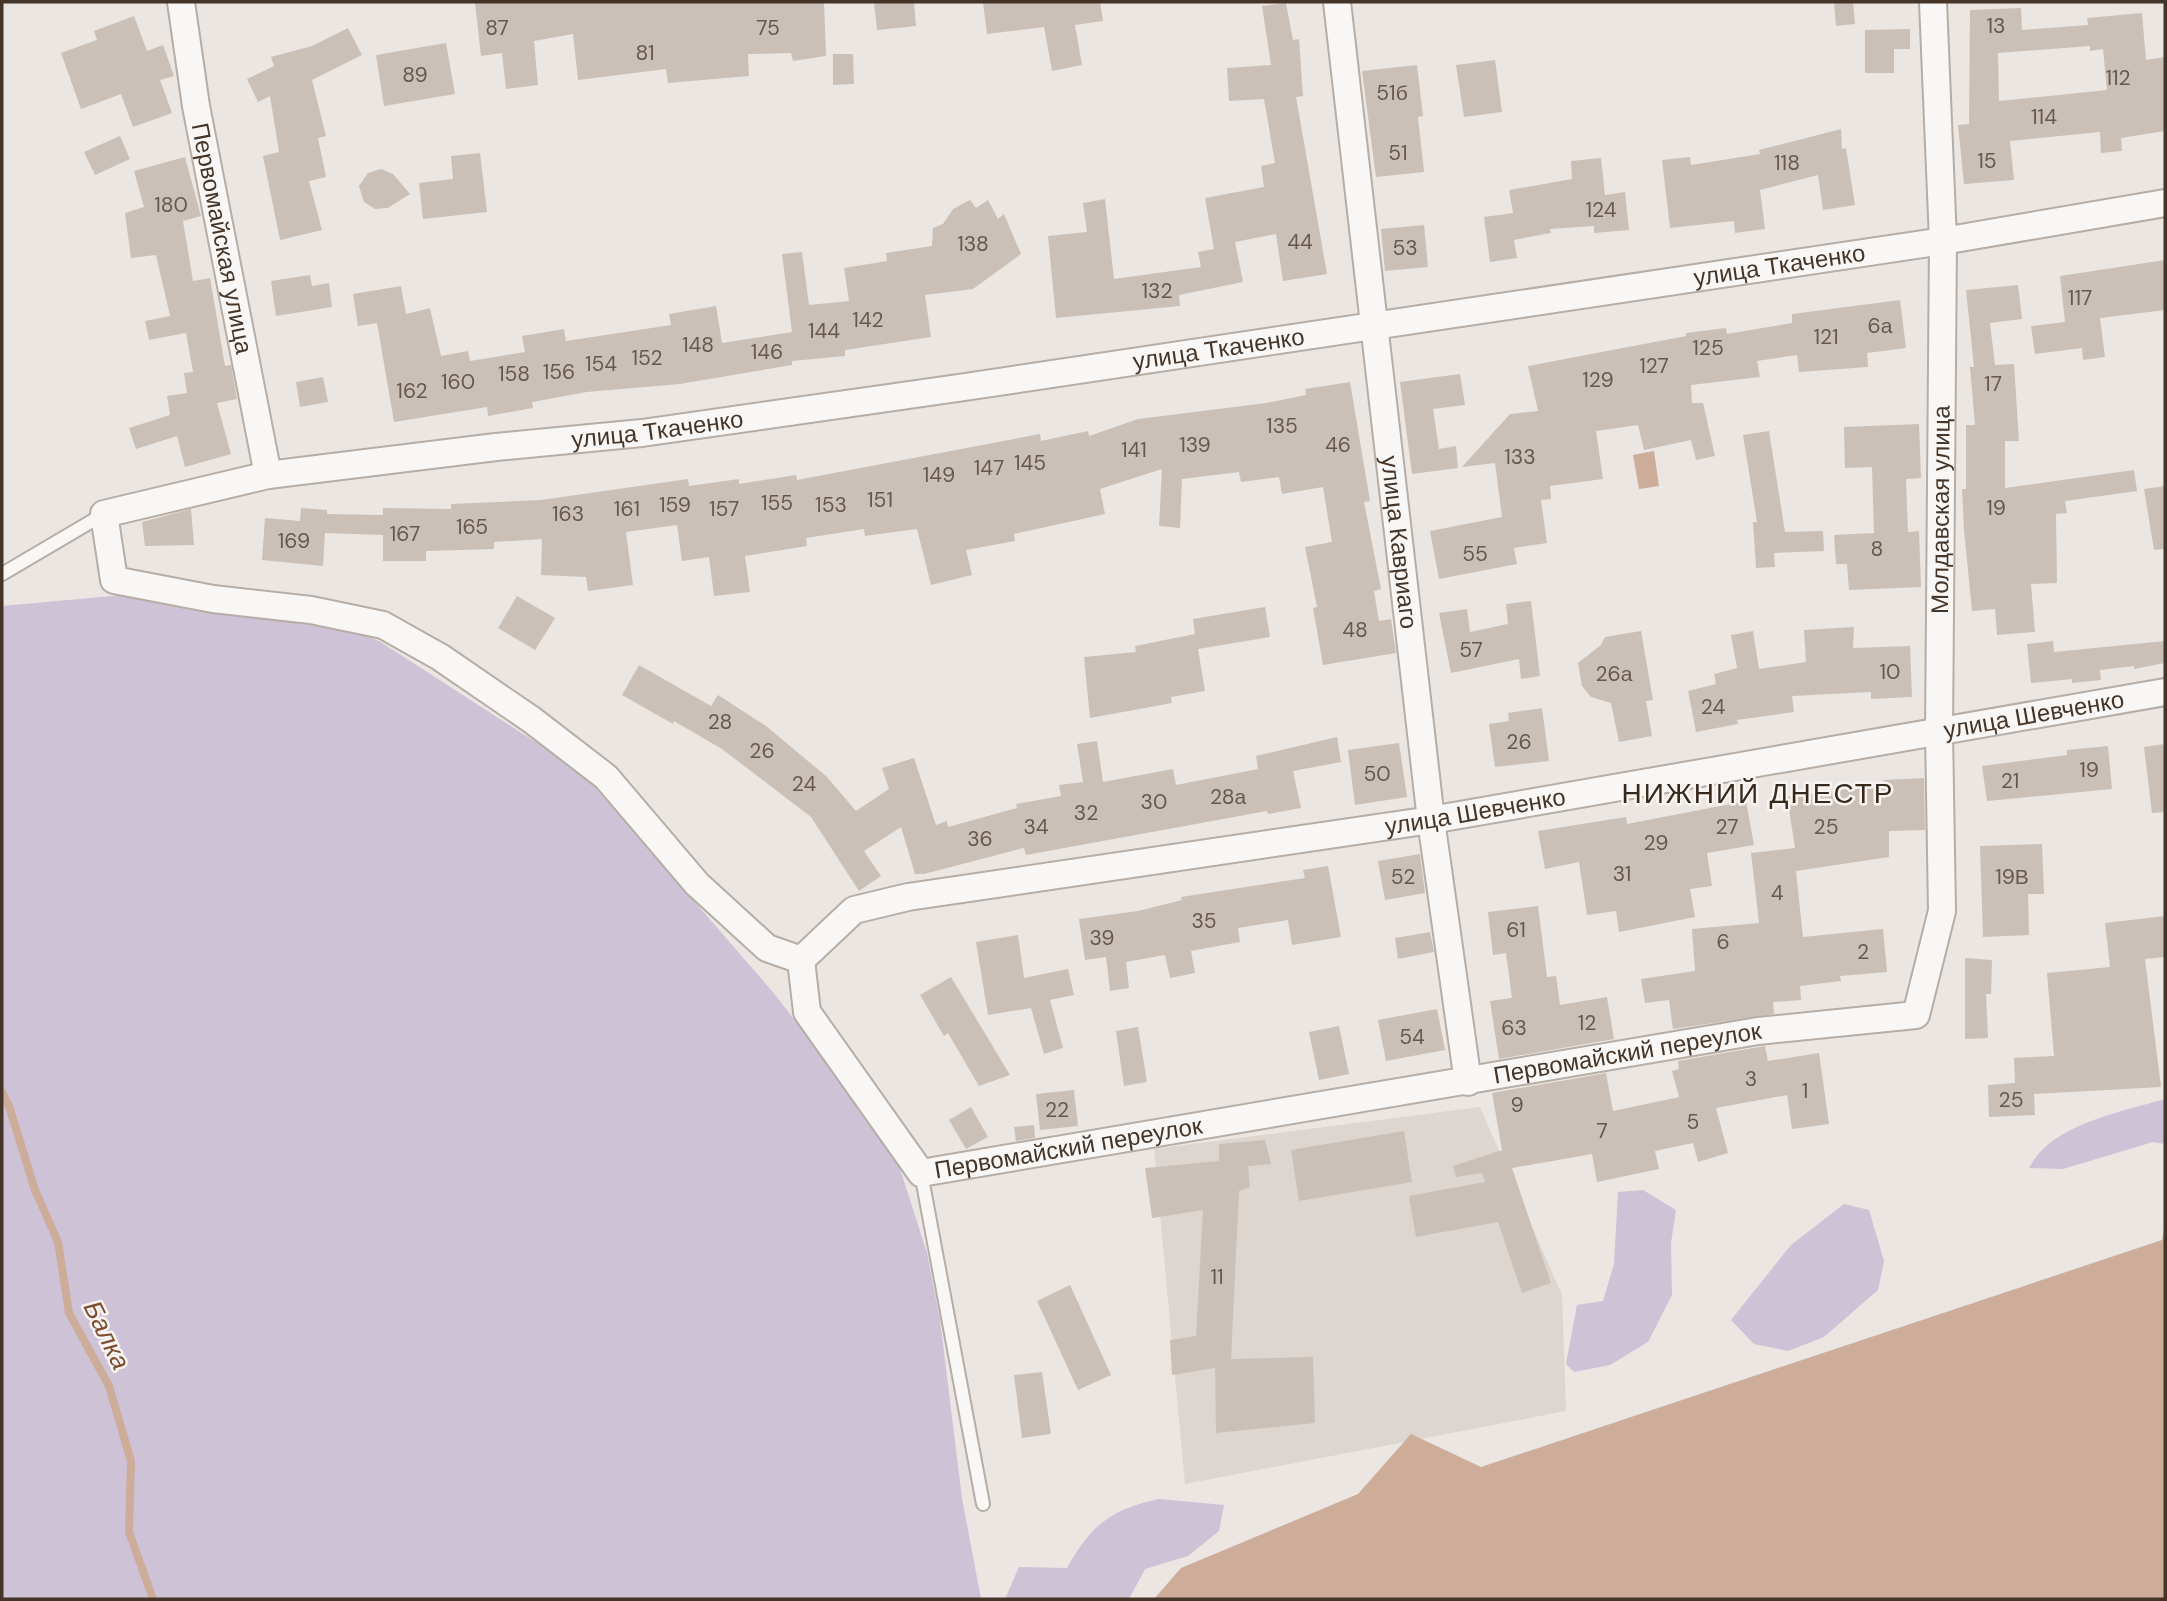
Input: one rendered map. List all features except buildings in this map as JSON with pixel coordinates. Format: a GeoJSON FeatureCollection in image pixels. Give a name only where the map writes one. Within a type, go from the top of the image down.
{"type":"FeatureCollection","features":[{"type":"Feature","properties":{"kind":"street","name":"Первомайская улица"},"geometry":{"type":"LineString","coordinates":[[181,2],[196,106],[268,475]]}},
{"type":"Feature","properties":{"kind":"street","name":"улица Кавриаго"},"geometry":{"type":"LineString","coordinates":[[1337,2],[1372,327],[1431,820],[1468,1082]]}},
{"type":"Feature","properties":{"kind":"street","name":"Молдавская улица"},"geometry":{"type":"LineString","coordinates":[[1916,1016],[1942,911],[1939,732],[1943,241],[1933,2]]}},
{"type":"Feature","properties":{"kind":"street","name":"улица Ткаченко"},"geometry":{"type":"LineString","coordinates":[[104,514],[268,475],[496,447],[642,433],[1372,327],[1943,241],[2165,204]]}},
{"type":"Feature","properties":{"kind":"street"},"geometry":{"type":"LineString","coordinates":[[104,514],[114,580],[213,599],[310,610],[383,625],[440,657],[532,720],[606,778],[697,884],[768,947],[801,960]]}},
{"type":"Feature","properties":{"kind":"street","name":"улица Шевченко"},"geometry":{"type":"LineString","coordinates":[[801,960],[854,910],[908,897],[1431,820],[2165,692]]}},
{"type":"Feature","properties":{"kind":"street","name":"Первомайский переулок"},"geometry":{"type":"LineString","coordinates":[[801,960],[807,1012],[922,1173],[1758,1031],[1916,1016]]}},
{"type":"Feature","properties":{"kind":"lane"},"geometry":{"type":"LineString","coordinates":[[2,574],[104,514]]}},
{"type":"Feature","properties":{"kind":"lane"},"geometry":{"type":"LineString","coordinates":[[922,1173],[983,1504]]}},
{"type":"Feature","properties":{"kind":"shaded area"},"geometry":{"type":"Polygon","coordinates":[[[1654,451],[1659,486],[1639,489],[1633,455],[1654,451]]]}},
{"type":"Feature","properties":{"kind":"shaded area"},"geometry":{"type":"Polygon","coordinates":[[[123,595],[345,627],[379,641],[582,772],[772,991],[892,1144],[927,1253],[940,1320],[962,1498],[981,1599],[2,1599],[2,606],[123,595]]]}},
{"type":"Feature","properties":{"kind":"shaded area"},"geometry":{"type":"Polygon","coordinates":[[[2165,1099],[2165,1144],[2153,1142],[2063,1169],[2029,1168],[2039,1153],[2053,1140],[2070,1130],[2108,1115],[2165,1099]]]}},
{"type":"Feature","properties":{"kind":"shaded area"},"geometry":{"type":"Polygon","coordinates":[[[1480,1107],[1562,1295],[1566,1411],[1185,1484],[1154,1149],[1480,1107]]]}},
{"type":"Feature","properties":{"kind":"shaded area"},"geometry":{"type":"Polygon","coordinates":[[[1643,1190],[1676,1210],[1671,1243],[1672,1295],[1648,1342],[1610,1365],[1574,1372],[1566,1364],[1577,1305],[1603,1301],[1614,1264],[1618,1192],[1643,1190]]]}},
{"type":"Feature","properties":{"kind":"shaded area"},"geometry":{"type":"Polygon","coordinates":[[[1844,1204],[1869,1210],[1884,1261],[1878,1290],[1824,1337],[1788,1351],[1754,1344],[1731,1320],[1791,1245],[1844,1204]]]}},
{"type":"Feature","properties":{"kind":"shaded area"},"geometry":{"type":"Polygon","coordinates":[[[2165,1223],[2165,1599],[1154,1599],[1181,1568],[1358,1494],[1411,1434],[1481,1467],[2162,1240],[2165,1223]]]}},
{"type":"Feature","properties":{"kind":"shaded area"},"geometry":{"type":"Polygon","coordinates":[[[1159,1499],[1224,1505],[1219,1531],[1188,1556],[1145,1569],[1129,1599],[1005,1599],[1019,1567],[1067,1568],[1084,1541],[1104,1522],[1128,1508],[1159,1499]]]}},
{"type":"Feature","properties":{"kind":"waterway","name":"Балка"},"geometry":{"type":"LineString","coordinates":[[2,1092],[9,1106],[35,1190],[58,1242],[69,1313],[109,1386],[131,1461],[129,1532],[153,1599]]}},
{"type":"Feature","properties":{"kind":"district","name":"НИЖНИЙ ДНЕСТР"},"geometry":{"type":"Point","coordinates":[1758,793]}}]}
